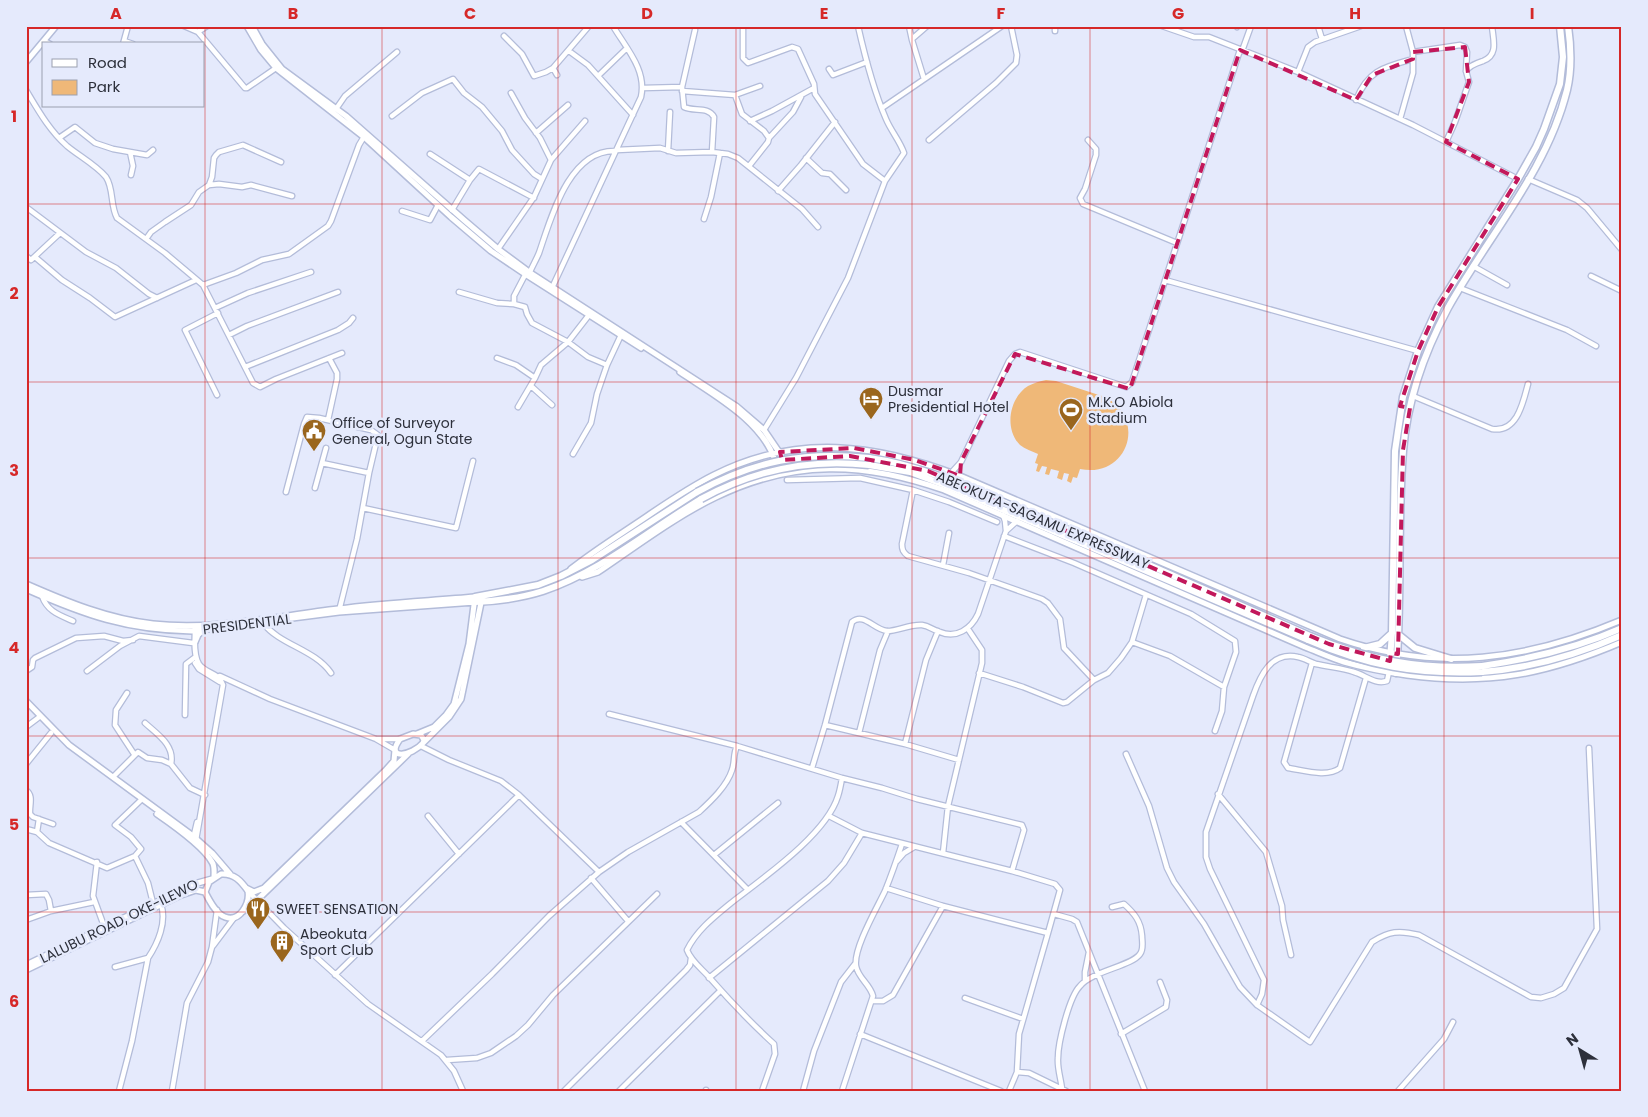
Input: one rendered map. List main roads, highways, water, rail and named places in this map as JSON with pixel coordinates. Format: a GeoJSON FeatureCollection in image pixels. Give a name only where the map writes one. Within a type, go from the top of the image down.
{"type":"FeatureCollection","features":[{"type":"Feature","properties":{"kind":"highway"},"geometry":{"type":"LineString","coordinates":[[1395,634],[1394,451],[1401,406],[1418,351],[1447,292],[1536,147],[1553,108],[1560,84],[1563,57],[1560,26]]}},
{"type":"Feature","properties":{"kind":"highway"},"geometry":{"type":"LineString","coordinates":[[1393,673],[1403,450],[1413,396],[1426,354],[1448,308],[1528,179],[1553,132],[1568,88],[1571,57],[1568,26]]}},
{"type":"Feature","properties":{"kind":"highway"},"geometry":{"type":"LineString","coordinates":[[1401,406],[1410,408]]}},
{"type":"Feature","properties":{"kind":"highway","name":"ABEOKUTA-SAGAMU EXPRESSWAY"},"geometry":{"type":"LineString","coordinates":[[479,599],[562,580],[732,474],[779,460],[829,456],[911,466],[935,474],[1309,638],[1359,655],[1400,663],[1442,668],[1482,669],[1529,666],[1555,660],[1600,645],[1622,635]]}},
{"type":"Feature","properties":{"kind":"highway","name":"ABEOKUTA-SAGAMU EXPRESSWAY"},"geometry":{"type":"LineString","coordinates":[[1482,669],[1552,653],[1598,639],[1622,628]]}},
{"type":"Feature","properties":{"kind":"highway"},"geometry":{"type":"LineString","coordinates":[[1364,648],[1380,644],[1395,634]]}},
{"type":"Feature","properties":{"kind":"highway"},"geometry":{"type":"LineString","coordinates":[[1395,634],[1415,648],[1451,659]]}},
{"type":"Feature","properties":{"kind":"main road"},"geometry":{"type":"LineString","coordinates":[[42,42],[54,26]]}},
{"type":"Feature","properties":{"kind":"main road"},"geometry":{"type":"LineString","coordinates":[[26,58],[54,26]]}},
{"type":"Feature","properties":{"kind":"main road"},"geometry":{"type":"LineString","coordinates":[[247,26],[261,50],[276,68],[338,112]]}},
{"type":"Feature","properties":{"kind":"main road"},"geometry":{"type":"LineString","coordinates":[[252,26],[262,44],[282,69],[344,117],[527,274]]}},
{"type":"Feature","properties":{"kind":"main road"},"geometry":{"type":"LineString","coordinates":[[26,62],[42,42]]}},
{"type":"Feature","properties":{"kind":"main road"},"geometry":{"type":"LineString","coordinates":[[365,135],[438,205],[491,251],[745,412],[764,430],[780,452],[785,473]]}},
{"type":"Feature","properties":{"kind":"main road"},"geometry":{"type":"LineString","coordinates":[[552,288],[589,315],[688,378],[743,416],[769,445],[778,474]]}},
{"type":"Feature","properties":{"kind":"main road"},"geometry":{"type":"LineString","coordinates":[[562,580],[588,556],[685,491],[714,474],[738,464],[780,452],[822,447],[854,448],[888,453],[915,460],[960,476],[1313,650],[1343,661],[1393,673],[1450,680],[1483,679],[1524,674],[1556,667],[1622,642]]}},
{"type":"Feature","properties":{"kind":"main road"},"geometry":{"type":"LineString","coordinates":[[562,580],[598,572],[688,512],[738,486],[778,474],[820,469],[844,469],[867,470],[894,475],[944,490],[1017,521],[1364,648],[1394,654],[1451,659],[1508,655],[1548,647],[1622,620]]}},
{"type":"Feature","properties":{"kind":"main road"},"geometry":{"type":"LineString","coordinates":[[26,584],[57,598],[107,616],[152,624],[194,628],[339,610],[479,599]]}},
{"type":"Feature","properties":{"kind":"main road","name":"PRESIDENTIAL"},"geometry":{"type":"LineString","coordinates":[[26,589],[108,621],[154,629],[204,629],[263,623],[339,610]]}},
{"type":"Feature","properties":{"kind":"main road"},"geometry":{"type":"LineString","coordinates":[[26,705],[67,747],[212,853],[230,874],[247,889],[254,892],[264,888],[386,770],[394,761],[395,750],[400,739],[434,727],[446,715],[454,704],[459,689],[479,599]]}},
{"type":"Feature","properties":{"kind":"main road"},"geometry":{"type":"LineString","coordinates":[[230,874],[221,874],[213,878],[206,887],[205,892],[216,910],[226,918],[234,917],[251,906],[408,754],[422,745],[450,716],[461,699],[479,599]]}},
{"type":"Feature","properties":{"kind":"main road"},"geometry":{"type":"LineString","coordinates":[[184,630],[194,642],[204,629]]}},
{"type":"Feature","properties":{"kind":"main road"},"geometry":{"type":"LineString","coordinates":[[26,701],[69,745],[194,840],[213,862],[213,878]]}},
{"type":"Feature","properties":{"kind":"main road"},"geometry":{"type":"LineString","coordinates":[[417,734],[423,737],[422,745]]}},
{"type":"Feature","properties":{"kind":"main road"},"geometry":{"type":"LineString","coordinates":[[395,750],[401,755],[408,754]]}},
{"type":"Feature","properties":{"kind":"main road","name":"LALUBU ROAD, OKE-ILEWO"},"geometry":{"type":"LineString","coordinates":[[26,965],[104,926],[201,881],[213,878]]}},
{"type":"Feature","properties":{"kind":"main road"},"geometry":{"type":"LineString","coordinates":[[242,912],[248,902],[247,889]]}},
{"type":"Feature","properties":{"kind":"main road","name":"LALUBU ROAD, OKE-ILEWO"},"geometry":{"type":"LineString","coordinates":[[26,970],[186,893],[196,890],[205,892]]}},
{"type":"Feature","properties":{"kind":"main road"},"geometry":{"type":"LineString","coordinates":[[251,906],[257,905],[266,910]]}},
{"type":"Feature","properties":{"kind":"place","name":"Dusmar Presidential Hotel"},"geometry":{"type":"Point","coordinates":[871,420]}},
{"type":"Feature","properties":{"kind":"place","name":"M.K.O Abiola Stadium"},"geometry":{"type":"Point","coordinates":[1071,431]}},
{"type":"Feature","properties":{"kind":"place","name":"Office of Surveyor General, Ogun State"},"geometry":{"type":"Point","coordinates":[314,452]}},
{"type":"Feature","properties":{"kind":"place","name":"SWEET SENSATION"},"geometry":{"type":"Point","coordinates":[258,930]}},
{"type":"Feature","properties":{"kind":"place","name":"Abeokuta Sport Club"},"geometry":{"type":"Point","coordinates":[282,963]}}]}
